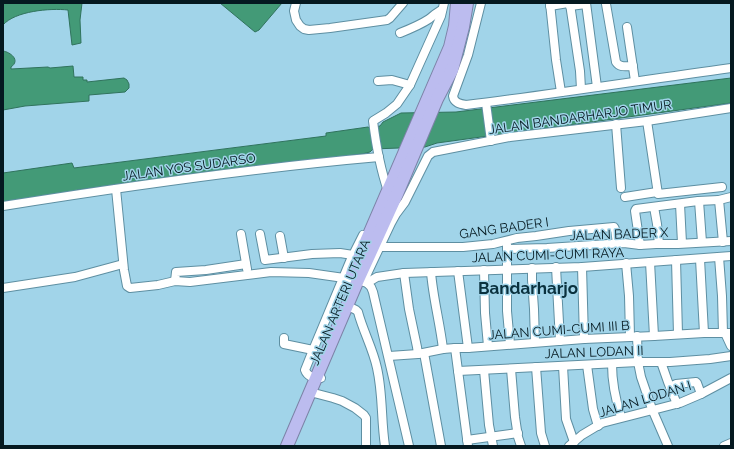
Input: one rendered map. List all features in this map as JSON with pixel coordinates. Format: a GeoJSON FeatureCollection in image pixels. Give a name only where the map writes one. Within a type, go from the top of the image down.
{"type":"FeatureCollection","features":[{"type":"Feature","properties":{"kind":"highway"},"geometry":{"type":"LineString","coordinates":[[434,98],[450,47],[455,26],[457,3]]}},
{"type":"Feature","properties":{"kind":"highway"},"geometry":{"type":"LineString","coordinates":[[434,98],[452,70],[463,27],[467,3]]}},
{"type":"Feature","properties":{"kind":"highway","name":"JALAN ARTERI UTARA"},"geometry":{"type":"LineString","coordinates":[[357,280],[390,189],[407,161],[434,98]]}},
{"type":"Feature","properties":{"kind":"highway","name":"JALAN ARTERI UTARA"},"geometry":{"type":"LineString","coordinates":[[278,446],[357,280],[393,212],[390,189]]}},
{"type":"Feature","properties":{"kind":"highway","name":"JALAN ARTERI UTARA"},"geometry":{"type":"LineString","coordinates":[[287,446],[310,392],[312,377]]}},
{"type":"Feature","properties":{"kind":"street"},"geometry":{"type":"LineString","coordinates":[[296,3],[294,11],[296,20],[304,29],[310,30],[387,20],[403,3]]}},
{"type":"Feature","properties":{"kind":"street"},"geometry":{"type":"LineString","coordinates":[[481,3],[468,55],[453,96],[456,102],[461,104],[486,105],[561,92],[731,68]]}},
{"type":"Feature","properties":{"kind":"street"},"geometry":{"type":"LineString","coordinates":[[561,92],[550,4],[586,3],[597,87]]}},
{"type":"Feature","properties":{"kind":"street"},"geometry":{"type":"LineString","coordinates":[[569,4],[580,71],[581,89]]}},
{"type":"Feature","properties":{"kind":"street"},"geometry":{"type":"LineString","coordinates":[[606,4],[616,62],[620,66],[633,66]]}},
{"type":"Feature","properties":{"kind":"street"},"geometry":{"type":"LineString","coordinates":[[400,33],[429,19],[443,6]]}},
{"type":"Feature","properties":{"kind":"street"},"geometry":{"type":"LineString","coordinates":[[393,212],[380,247],[357,280],[313,350],[305,370],[312,377],[319,379],[322,377],[352,308],[357,280],[353,255],[365,229],[390,189],[382,175],[373,121],[397,104],[410,85],[438,23],[443,6]]}},
{"type":"Feature","properties":{"kind":"street"},"geometry":{"type":"LineString","coordinates":[[627,27],[635,81]]}},
{"type":"Feature","properties":{"kind":"street"},"geometry":{"type":"LineString","coordinates":[[378,81],[392,80],[410,85]]}},
{"type":"Feature","properties":{"kind":"street"},"geometry":{"type":"LineString","coordinates":[[486,105],[491,139]]}},
{"type":"Feature","properties":{"kind":"street","name":"JALAN BANDARHARJO TIMUR"},"geometry":{"type":"LineString","coordinates":[[393,212],[405,202],[428,156],[433,152],[491,139],[647,121],[731,108]]}},
{"type":"Feature","properties":{"kind":"street"},"geometry":{"type":"LineString","coordinates":[[647,121],[657,192]]}},
{"type":"Feature","properties":{"kind":"street"},"geometry":{"type":"LineString","coordinates":[[616,124],[621,188]]}},
{"type":"Feature","properties":{"kind":"street","name":"JALAN YOS SUDARSO"},"geometry":{"type":"LineString","coordinates":[[3,206],[87,192],[378,153]]}},
{"type":"Feature","properties":{"kind":"street"},"geometry":{"type":"LineString","coordinates":[[625,197],[657,192],[658,194],[722,186]]}},
{"type":"Feature","properties":{"kind":"street"},"geometry":{"type":"LineString","coordinates":[[116,189],[123,264],[127,286],[130,288],[158,285],[175,281],[190,282],[271,272],[309,273],[357,280],[373,292],[409,446]]}},
{"type":"Feature","properties":{"kind":"street"},"geometry":{"type":"LineString","coordinates":[[640,245],[635,211],[636,209],[719,200],[731,197]]}},
{"type":"Feature","properties":{"kind":"street"},"geometry":{"type":"LineString","coordinates":[[719,200],[727,242]]}},
{"type":"Feature","properties":{"kind":"street"},"geometry":{"type":"LineString","coordinates":[[699,201],[702,242]]}},
{"type":"Feature","properties":{"kind":"street"},"geometry":{"type":"LineString","coordinates":[[680,204],[682,244]]}},
{"type":"Feature","properties":{"kind":"street"},"geometry":{"type":"LineString","coordinates":[[654,207],[659,244]]}},
{"type":"Feature","properties":{"kind":"street","name":"GANG BADER I"},"geometry":{"type":"LineString","coordinates":[[380,247],[463,247],[507,245],[517,238],[614,227],[616,229],[617,244]]}},
{"type":"Feature","properties":{"kind":"street"},"geometry":{"type":"LineString","coordinates":[[241,234],[247,274]]}},
{"type":"Feature","properties":{"kind":"street"},"geometry":{"type":"LineString","coordinates":[[260,234],[265,260],[267,261],[312,254],[340,253],[353,255]]}},
{"type":"Feature","properties":{"kind":"street"},"geometry":{"type":"LineString","coordinates":[[280,236],[284,258]]}},
{"type":"Feature","properties":{"kind":"street","name":"JALAN BADER X"},"geometry":{"type":"LineString","coordinates":[[507,245],[547,248],[617,244],[640,245],[727,242]]}},
{"type":"Feature","properties":{"kind":"street"},"geometry":{"type":"LineString","coordinates":[[507,245],[510,344]]}},
{"type":"Feature","properties":{"kind":"street","name":"JALAN CUMI-CUMI RAYA"},"geometry":{"type":"LineString","coordinates":[[357,280],[404,273],[626,264],[731,256]]}},
{"type":"Feature","properties":{"kind":"street"},"geometry":{"type":"LineString","coordinates":[[719,257],[726,333],[731,346]]}},
{"type":"Feature","properties":{"kind":"street"},"geometry":{"type":"LineString","coordinates":[[700,258],[704,333]]}},
{"type":"Feature","properties":{"kind":"street"},"geometry":{"type":"LineString","coordinates":[[676,260],[678,334]]}},
{"type":"Feature","properties":{"kind":"street"},"geometry":{"type":"LineString","coordinates":[[650,262],[654,336]]}},
{"type":"Feature","properties":{"kind":"street"},"geometry":{"type":"LineString","coordinates":[[3,288],[75,277],[123,264]]}},
{"type":"Feature","properties":{"kind":"street"},"geometry":{"type":"LineString","coordinates":[[175,281],[176,272],[246,264]]}},
{"type":"Feature","properties":{"kind":"street"},"geometry":{"type":"LineString","coordinates":[[626,264],[633,336],[641,377],[652,409],[668,446]]}},
{"type":"Feature","properties":{"kind":"street"},"geometry":{"type":"LineString","coordinates":[[582,266],[584,339]]}},
{"type":"Feature","properties":{"kind":"street"},"geometry":{"type":"LineString","coordinates":[[556,267],[560,341]]}},
{"type":"Feature","properties":{"kind":"street"},"geometry":{"type":"LineString","coordinates":[[532,268],[535,342]]}},
{"type":"Feature","properties":{"kind":"street"},"geometry":{"type":"LineString","coordinates":[[484,270],[485,313],[488,346]]}},
{"type":"Feature","properties":{"kind":"street"},"geometry":{"type":"LineString","coordinates":[[458,271],[468,348]]}},
{"type":"Feature","properties":{"kind":"street"},"geometry":{"type":"LineString","coordinates":[[431,272],[443,349]]}},
{"type":"Feature","properties":{"kind":"street"},"geometry":{"type":"LineString","coordinates":[[404,273],[409,309],[417,347],[421,354],[441,446]]}},
{"type":"Feature","properties":{"kind":"street"},"geometry":{"type":"LineString","coordinates":[[352,308],[358,312],[372,350],[377,369],[385,446]]}},
{"type":"Feature","properties":{"kind":"street","name":"JALAN CUMI-CUMI III B"},"geometry":{"type":"LineString","coordinates":[[389,356],[421,354],[443,349],[535,342],[633,336],[726,333]]}},
{"type":"Feature","properties":{"kind":"street"},"geometry":{"type":"LineString","coordinates":[[284,338],[284,344],[313,350]]}},
{"type":"Feature","properties":{"kind":"street"},"geometry":{"type":"LineString","coordinates":[[455,348],[467,443],[491,437],[518,433]]}},
{"type":"Feature","properties":{"kind":"street","name":"JALAN LODAN II"},"geometry":{"type":"LineString","coordinates":[[458,371],[661,362],[731,356]]}},
{"type":"Feature","properties":{"kind":"street"},"geometry":{"type":"LineString","coordinates":[[661,362],[677,404]]}},
{"type":"Feature","properties":{"kind":"street"},"geometry":{"type":"LineString","coordinates":[[612,364],[613,388],[621,417]]}},
{"type":"Feature","properties":{"kind":"street"},"geometry":{"type":"LineString","coordinates":[[587,365],[592,409],[598,426]]}},
{"type":"Feature","properties":{"kind":"street"},"geometry":{"type":"LineString","coordinates":[[563,366],[566,418],[572,444]]}},
{"type":"Feature","properties":{"kind":"street"},"geometry":{"type":"LineString","coordinates":[[536,367],[541,433],[545,446]]}},
{"type":"Feature","properties":{"kind":"street"},"geometry":{"type":"LineString","coordinates":[[511,369],[515,417],[522,446]]}},
{"type":"Feature","properties":{"kind":"street"},"geometry":{"type":"LineString","coordinates":[[484,370],[489,425],[493,446]]}},
{"type":"Feature","properties":{"kind":"street","name":"JALAN LODAN I"},"geometry":{"type":"LineString","coordinates":[[572,444],[582,435],[602,423],[652,409],[677,404],[701,394],[731,378]]}},
{"type":"Feature","properties":{"kind":"street"},"geometry":{"type":"LineString","coordinates":[[670,387],[676,384],[696,382],[701,394]]}},
{"type":"Feature","properties":{"kind":"street"},"geometry":{"type":"LineString","coordinates":[[310,392],[342,401],[364,415],[366,418],[366,446]]}},
{"type":"Feature","properties":{"kind":"street"},"geometry":{"type":"LineString","coordinates":[[724,446],[731,443]]}},
{"type":"Feature","properties":{"kind":"shaded area"},"geometry":{"type":"Polygon","coordinates":[[[3,3],[82,3],[80,20],[81,43],[72,45],[68,10],[43,10],[24,14],[8,20],[3,25],[3,3]]]}},
{"type":"Feature","properties":{"kind":"shaded area"},"geometry":{"type":"Polygon","coordinates":[[[220,3],[282,3],[259,30],[255,32],[220,3]]]}},
{"type":"Feature","properties":{"kind":"shaded area"},"geometry":{"type":"Polygon","coordinates":[[[3,51],[9,53],[15,59],[11,69],[73,66],[74,77],[83,77],[83,80],[87,80],[87,82],[124,78],[129,84],[129,88],[125,92],[89,95],[89,101],[25,106],[3,110],[3,51]]]}},
{"type":"Feature","properties":{"kind":"shaded area"},"geometry":{"type":"Polygon","coordinates":[[[731,78],[731,103],[437,143],[425,147],[373,149],[370,152],[362,154],[77,190],[74,193],[3,203],[3,173],[72,163],[74,168],[326,136],[326,133],[380,126],[383,122],[401,113],[456,112],[731,78]]]}},
{"type":"Feature","properties":{"kind":"district","name":"Bandarharjo"},"geometry":{"type":"Point","coordinates":[528,288]}}]}
